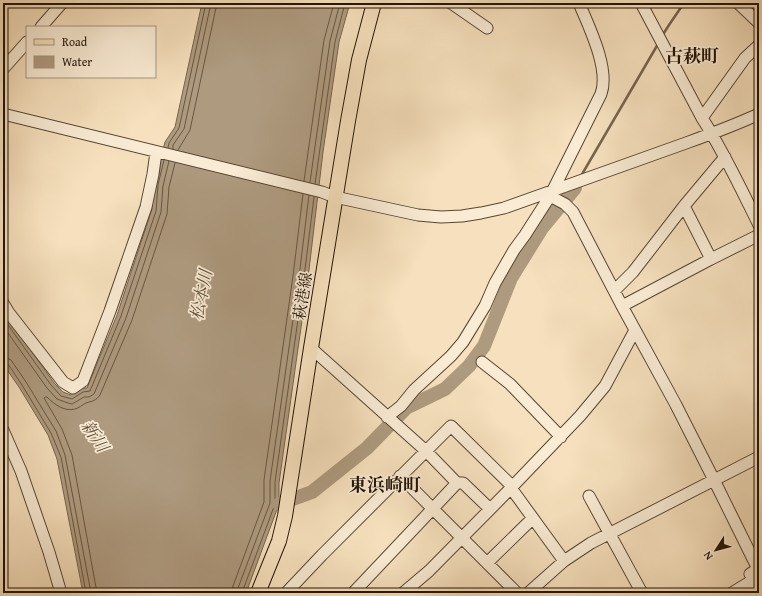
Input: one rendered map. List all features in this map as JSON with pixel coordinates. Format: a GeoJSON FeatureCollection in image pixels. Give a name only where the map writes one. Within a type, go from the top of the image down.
{"type":"FeatureCollection","features":[{"type":"Feature","properties":{"kind":"main road","name":"萩港線"},"geometry":{"type":"LineString","coordinates":[[259,592],[279,541],[285,516],[311,348],[329,195],[359,60],[374,3]]}},
{"type":"Feature","properties":{"kind":"street"},"geometry":{"type":"LineString","coordinates":[[42,26],[62,3]]}},
{"type":"Feature","properties":{"kind":"street"},"geometry":{"type":"LineString","coordinates":[[391,420],[414,390],[451,356],[463,342],[485,306],[495,284],[514,250],[552,193],[603,88],[603,71],[599,54],[579,3]]}},
{"type":"Feature","properties":{"kind":"street"},"geometry":{"type":"LineString","coordinates":[[642,3],[702,118],[713,134],[759,225]]}},
{"type":"Feature","properties":{"kind":"street"},"geometry":{"type":"LineString","coordinates":[[738,3],[759,23]]}},
{"type":"Feature","properties":{"kind":"street"},"geometry":{"type":"LineString","coordinates":[[453,4],[487,28]]}},
{"type":"Feature","properties":{"kind":"street"},"geometry":{"type":"LineString","coordinates":[[3,69],[26,43]]}},
{"type":"Feature","properties":{"kind":"street"},"geometry":{"type":"LineString","coordinates":[[702,118],[745,58],[759,45]]}},
{"type":"Feature","properties":{"kind":"street"},"geometry":{"type":"LineString","coordinates":[[3,114],[329,195],[418,215],[441,217],[481,213],[504,208],[552,193],[713,134],[759,114]]}},
{"type":"Feature","properties":{"kind":"street"},"geometry":{"type":"LineString","coordinates":[[3,303],[9,313],[63,382],[73,388],[84,381],[146,207],[158,153]]}},
{"type":"Feature","properties":{"kind":"street"},"geometry":{"type":"LineString","coordinates":[[614,291],[633,272],[684,206],[725,157]]}},
{"type":"Feature","properties":{"kind":"street"},"geometry":{"type":"LineString","coordinates":[[552,193],[573,212],[676,405],[758,569],[750,574],[759,591]]}},
{"type":"Feature","properties":{"kind":"street"},"geometry":{"type":"LineString","coordinates":[[684,206],[711,259]]}},
{"type":"Feature","properties":{"kind":"street"},"geometry":{"type":"LineString","coordinates":[[622,306],[759,235]]}},
{"type":"Feature","properties":{"kind":"street"},"geometry":{"type":"LineString","coordinates":[[403,593],[429,571],[462,538],[580,416],[606,386],[635,330]]}},
{"type":"Feature","properties":{"kind":"street"},"geometry":{"type":"LineString","coordinates":[[311,348],[426,451],[457,483],[463,483],[490,509]]}},
{"type":"Feature","properties":{"kind":"street"},"geometry":{"type":"LineString","coordinates":[[482,362],[510,384],[561,437]]}},
{"type":"Feature","properties":{"kind":"street"},"geometry":{"type":"LineString","coordinates":[[286,593],[451,426],[512,487],[564,560]]}},
{"type":"Feature","properties":{"kind":"street"},"geometry":{"type":"LineString","coordinates":[[3,430],[21,471],[49,552],[61,593]]}},
{"type":"Feature","properties":{"kind":"street"},"geometry":{"type":"LineString","coordinates":[[528,593],[564,560],[591,543],[759,457]]}},
{"type":"Feature","properties":{"kind":"street"},"geometry":{"type":"LineString","coordinates":[[400,476],[517,593]]}},
{"type":"Feature","properties":{"kind":"street"},"geometry":{"type":"LineString","coordinates":[[353,593],[457,483]]}},
{"type":"Feature","properties":{"kind":"street"},"geometry":{"type":"LineString","coordinates":[[589,496],[642,593]]}},
{"type":"Feature","properties":{"kind":"street"},"geometry":{"type":"LineString","coordinates":[[487,563],[533,518]]}},
{"type":"Feature","properties":{"kind":"street"},"geometry":{"type":"LineString","coordinates":[[732,593],[753,580]]}},
{"type":"Feature","properties":{"kind":"water"},"geometry":{"type":"Polygon","coordinates":[[[202,3],[350,3],[339,42],[323,152],[308,278],[279,483],[279,504],[246,593],[83,593],[57,459],[48,435],[19,387],[3,364],[3,311],[54,383],[63,392],[71,395],[82,388],[87,388],[117,315],[152,209],[154,185],[165,142],[175,127],[202,3]]]}},
{"type":"Feature","properties":{"kind":"waterway"},"geometry":{"type":"LineString","coordinates":[[662,36],[684,3]]}},
{"type":"Feature","properties":{"kind":"waterway"},"geometry":{"type":"LineString","coordinates":[[581,176],[658,44]]}},
{"type":"Feature","properties":{"kind":"waterway"},"geometry":{"type":"LineString","coordinates":[[279,504],[312,492],[367,448],[406,408],[445,389],[469,366],[484,346],[511,278],[542,228],[575,188]]}},
{"type":"Feature","properties":{"kind":"district","name":"古萩町"},"geometry":{"type":"Point","coordinates":[692,56]}},
{"type":"Feature","properties":{"kind":"district","name":"東浜崎町"},"geometry":{"type":"Point","coordinates":[385,485]}},
{"type":"Feature","properties":{"kind":"water label","name":"松本川"},"geometry":{"type":"Point","coordinates":[201,295]}},
{"type":"Feature","properties":{"kind":"water label","name":"新川"},"geometry":{"type":"Point","coordinates":[95,436]}}]}
